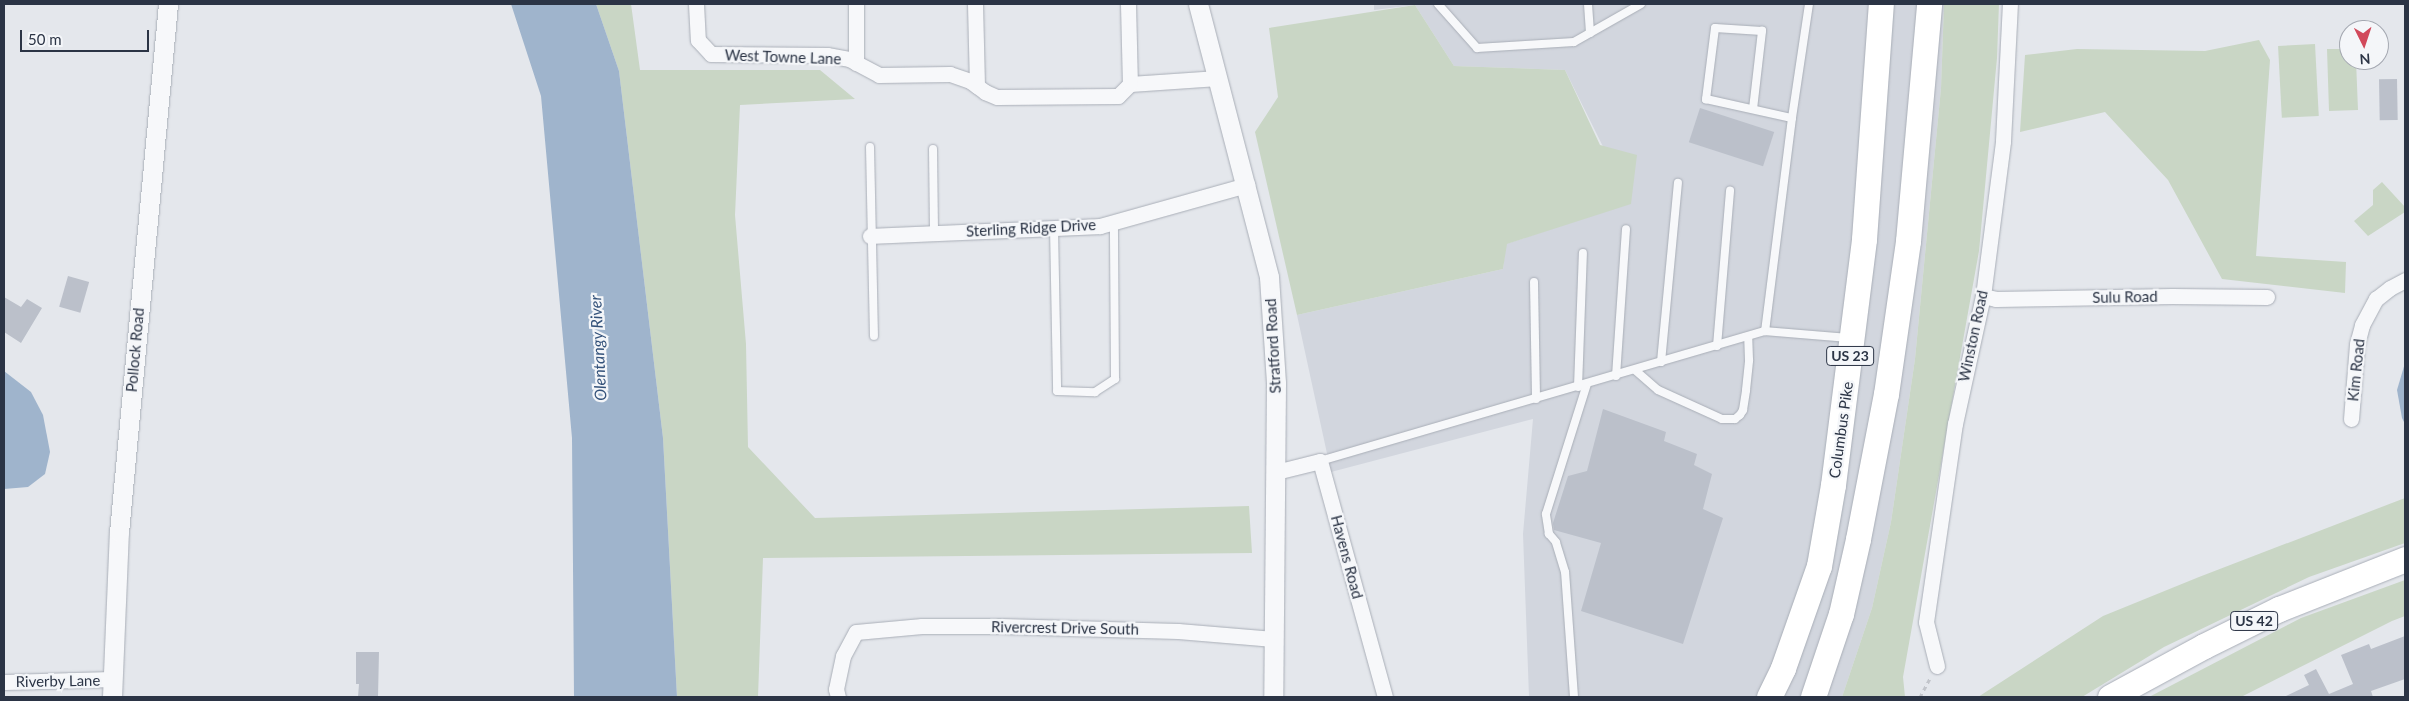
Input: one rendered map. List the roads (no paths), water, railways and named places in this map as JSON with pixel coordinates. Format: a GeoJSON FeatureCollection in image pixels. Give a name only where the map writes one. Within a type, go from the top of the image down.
{"type":"FeatureCollection","features":[{"type":"Feature","properties":{"kind":"highway","name":"Columbus Pike"},"geometry":{"type":"LineString","coordinates":[[1769,697],[1783,668],[1819,566],[1833,485],[1864,239],[1881,4]]}},
{"type":"Feature","properties":{"kind":"highway","name":"US 23"},"geometry":{"type":"LineString","coordinates":[[1813,697],[1841,614],[1858,540],[1886,394],[1908,241],[1929,4]]}},
{"type":"Feature","properties":{"kind":"highway","name":"US 42"},"geometry":{"type":"LineString","coordinates":[[2110,697],[2204,646],[2279,609],[2405,559]]}},
{"type":"Feature","properties":{"kind":"street","name":"Pollock Road"},"geometry":{"type":"LineString","coordinates":[[113,688],[119,532],[168,4]]}},
{"type":"Feature","properties":{"kind":"street","name":"West Towne Lane"},"geometry":{"type":"LineString","coordinates":[[696,4],[698,40],[711,54],[828,55],[849,59],[879,75],[950,74],[997,96],[1118,96],[1130,84],[1218,78]]}},
{"type":"Feature","properties":{"kind":"street"},"geometry":{"type":"LineString","coordinates":[[856,4],[856,63]]}},
{"type":"Feature","properties":{"kind":"street"},"geometry":{"type":"LineString","coordinates":[[975,4],[977,86]]}},
{"type":"Feature","properties":{"kind":"street"},"geometry":{"type":"LineString","coordinates":[[1128,4],[1130,84]]}},
{"type":"Feature","properties":{"kind":"street","name":"Stratford Road"},"geometry":{"type":"LineString","coordinates":[[1198,4],[1247,185],[1269,277],[1276,383],[1273,697]]}},
{"type":"Feature","properties":{"kind":"street","name":"Winston Road"},"geometry":{"type":"LineString","coordinates":[[1936,666],[1926,622],[1954,424],[1983,296],[2003,141],[2010,4]]}},
{"type":"Feature","properties":{"kind":"street","name":"Sterling Ridge Drive"},"geometry":{"type":"LineString","coordinates":[[870,236],[1100,226],[1247,185]]}},
{"type":"Feature","properties":{"kind":"street","name":"Kim Road"},"geometry":{"type":"LineString","coordinates":[[2351,419],[2357,344],[2362,325],[2376,299],[2390,288],[2405,280]]}},
{"type":"Feature","properties":{"kind":"street","name":"Sulu Road"},"geometry":{"type":"LineString","coordinates":[[1983,296],[1996,299],[2172,296],[2267,297]]}},
{"type":"Feature","properties":{"kind":"street"},"geometry":{"type":"LineString","coordinates":[[1276,472],[1320,461]]}},
{"type":"Feature","properties":{"kind":"street","name":"Havens Road"},"geometry":{"type":"LineString","coordinates":[[1320,461],[1385,697]]}},
{"type":"Feature","properties":{"kind":"street","name":"Rivercrest Drive South"},"geometry":{"type":"LineString","coordinates":[[838,697],[836,689],[843,656],[856,632],[922,626],[1001,626],[1178,631],[1274,639]]}},
{"type":"Feature","properties":{"kind":"street","name":"Riverby Lane"},"geometry":{"type":"LineString","coordinates":[[4,682],[113,688]]}},
{"type":"Feature","properties":{"kind":"lane"},"geometry":{"type":"LineString","coordinates":[[1438,4],[1477,48],[1574,42],[1641,4]]}},
{"type":"Feature","properties":{"kind":"lane"},"geometry":{"type":"LineString","coordinates":[[1588,4],[1590,33]]}},
{"type":"Feature","properties":{"kind":"lane"},"geometry":{"type":"LineString","coordinates":[[1766,331],[1792,118],[1809,4]]}},
{"type":"Feature","properties":{"kind":"lane"},"geometry":{"type":"LineString","coordinates":[[1753,109],[1762,31],[1715,28],[1706,99],[1792,118]]}},
{"type":"Feature","properties":{"kind":"lane"},"geometry":{"type":"LineString","coordinates":[[870,146],[870,236],[874,336]]}},
{"type":"Feature","properties":{"kind":"lane"},"geometry":{"type":"LineString","coordinates":[[933,149],[934,233]]}},
{"type":"Feature","properties":{"kind":"lane"},"geometry":{"type":"LineString","coordinates":[[1661,362],[1678,183]]}},
{"type":"Feature","properties":{"kind":"lane"},"geometry":{"type":"LineString","coordinates":[[1717,346],[1730,191]]}},
{"type":"Feature","properties":{"kind":"lane"},"geometry":{"type":"LineString","coordinates":[[1054,228],[1057,391],[1095,392],[1115,379],[1114,221]]}},
{"type":"Feature","properties":{"kind":"lane"},"geometry":{"type":"LineString","coordinates":[[1616,376],[1626,229]]}},
{"type":"Feature","properties":{"kind":"lane"},"geometry":{"type":"LineString","coordinates":[[1578,387],[1583,253]]}},
{"type":"Feature","properties":{"kind":"lane"},"geometry":{"type":"LineString","coordinates":[[1534,282],[1536,399]]}},
{"type":"Feature","properties":{"kind":"lane"},"geometry":{"type":"LineString","coordinates":[[1320,461],[1766,331],[1853,338]]}},
{"type":"Feature","properties":{"kind":"lane"},"geometry":{"type":"LineString","coordinates":[[1635,370],[1658,390],[1716,416],[1735,419],[1742,410],[1746,390],[1749,360],[1748,337]]}},
{"type":"Feature","properties":{"kind":"lane"},"geometry":{"type":"LineString","coordinates":[[1574,697],[1565,572],[1556,542],[1549,534],[1546,520],[1587,384]]}},
{"type":"Feature","properties":{"kind":"water","name":"Olentangy River"},"geometry":{"type":"Polygon","coordinates":[[[511,4],[596,4],[619,71],[663,438],[677,697],[574,697],[572,438],[541,96],[511,4]]]}},
{"type":"Feature","properties":{"kind":"water"},"geometry":{"type":"Polygon","coordinates":[[[2405,363],[2405,424],[2402,418],[2397,390],[2405,363]]]}},
{"type":"Feature","properties":{"kind":"water"},"geometry":{"type":"Polygon","coordinates":[[[4,371],[31,392],[43,415],[50,452],[45,474],[28,487],[4,489],[4,371]]]}}]}
